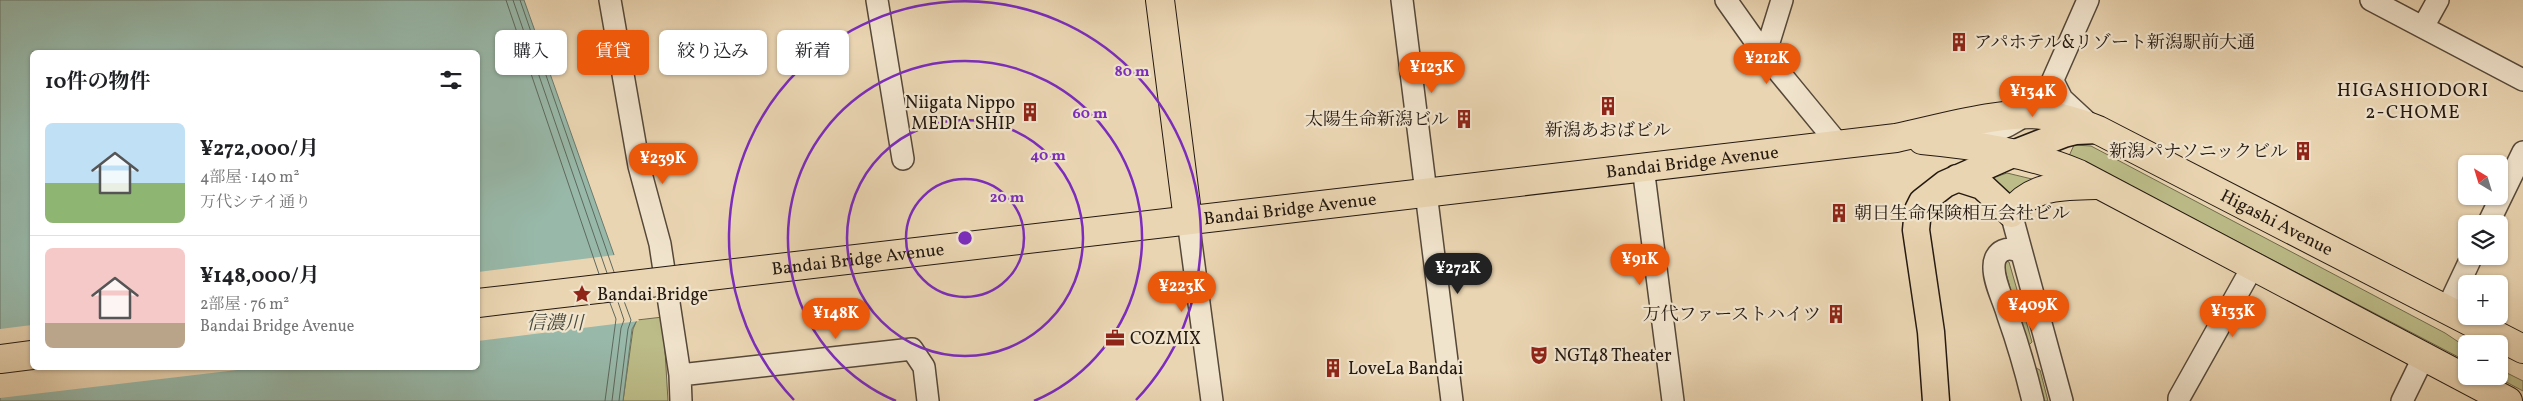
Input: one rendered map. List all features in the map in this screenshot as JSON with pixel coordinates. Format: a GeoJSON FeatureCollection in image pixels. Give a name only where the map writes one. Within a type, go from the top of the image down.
{"type":"FeatureCollection","features":[{"type":"Feature","properties":{"kind":"highway"},"geometry":{"type":"LineString","coordinates":[[1160,0],[1188,220]]}},
{"type":"Feature","properties":{"kind":"highway","name":"Bandai Bridge Avenue"},"geometry":{"type":"LineString","coordinates":[[480,303],[1896,138],[1989,119],[2025,114]]}},
{"type":"Feature","properties":{"kind":"highway","name":"Higashi Avenue"},"geometry":{"type":"LineString","coordinates":[[2025,114],[2041,114],[2070,119],[2098,130],[2523,349]]}},
{"type":"Feature","properties":{"kind":"highway","name":"Bandai Bridge Avenue"},"geometry":{"type":"LineString","coordinates":[[1896,138],[1949,142],[2015,153]]}},
{"type":"Feature","properties":{"kind":"highway"},"geometry":{"type":"LineString","coordinates":[[2015,153],[2057,164],[2102,185],[2508,401]]}},
{"type":"Feature","properties":{"kind":"highway"},"geometry":{"type":"LineString","coordinates":[[2011,213],[2025,198],[2045,188],[2102,185]]}},
{"type":"Feature","properties":{"kind":"highway"},"geometry":{"type":"LineString","coordinates":[[0,359],[30,355]]}},
{"type":"Feature","properties":{"kind":"main road"},"geometry":{"type":"LineString","coordinates":[[1936,401],[1931,332],[1916,220],[1918,210],[1929,195],[1957,178],[2015,153],[2070,133],[2098,130]]}},
{"type":"Feature","properties":{"kind":"main road"},"geometry":{"type":"LineString","coordinates":[[1957,178],[1982,186],[2011,213]]}},
{"type":"Feature","properties":{"kind":"street"},"geometry":{"type":"LineString","coordinates":[[610,0],[639,166],[660,244],[680,375],[681,401]]}},
{"type":"Feature","properties":{"kind":"street"},"geometry":{"type":"LineString","coordinates":[[877,0],[904,159]]}},
{"type":"Feature","properties":{"kind":"street"},"geometry":{"type":"LineString","coordinates":[[1402,0],[1452,401]]}},
{"type":"Feature","properties":{"kind":"street"},"geometry":{"type":"LineString","coordinates":[[1726,0],[1765,54],[1839,144]]}},
{"type":"Feature","properties":{"kind":"street"},"geometry":{"type":"LineString","coordinates":[[1765,54],[1782,0]]}},
{"type":"Feature","properties":{"kind":"street"},"geometry":{"type":"LineString","coordinates":[[1949,142],[1980,138],[2007,126],[2040,102],[2053,81],[2088,0]]}},
{"type":"Feature","properties":{"kind":"street"},"geometry":{"type":"LineString","coordinates":[[2371,0],[2523,80]]}},
{"type":"Feature","properties":{"kind":"street"},"geometry":{"type":"LineString","coordinates":[[2423,27],[2438,0]]}},
{"type":"Feature","properties":{"kind":"street"},"geometry":{"type":"LineString","coordinates":[[1989,119],[2026,102],[2053,81]]}},
{"type":"Feature","properties":{"kind":"street"},"geometry":{"type":"LineString","coordinates":[[2053,81],[2057,92],[2072,110],[2098,130]]}},
{"type":"Feature","properties":{"kind":"street"},"geometry":{"type":"LineString","coordinates":[[2492,215],[2523,152]]}},
{"type":"Feature","properties":{"kind":"street"},"geometry":{"type":"LineString","coordinates":[[1643,167],[1673,401]]}},
{"type":"Feature","properties":{"kind":"street"},"geometry":{"type":"LineString","coordinates":[[2011,213],[2062,401]]}},
{"type":"Feature","properties":{"kind":"street"},"geometry":{"type":"LineString","coordinates":[[1188,220],[1212,401]]}},
{"type":"Feature","properties":{"kind":"street"},"geometry":{"type":"LineString","coordinates":[[2022,254],[2016,249],[2008,248],[2001,251],[1996,257],[1994,270],[2033,401]]}},
{"type":"Feature","properties":{"kind":"street"},"geometry":{"type":"LineString","coordinates":[[2446,309],[2468,265]]}},
{"type":"Feature","properties":{"kind":"street"},"geometry":{"type":"LineString","coordinates":[[2179,401],[2183,390],[2253,266]]}},
{"type":"Feature","properties":{"kind":"street"},"geometry":{"type":"LineString","coordinates":[[680,375],[912,349],[924,367],[928,401]]}},
{"type":"Feature","properties":{"kind":"street"},"geometry":{"type":"LineString","coordinates":[[2402,401],[2424,356]]}},
{"type":"Feature","properties":{"kind":"green space"},"geometry":{"type":"Polygon","coordinates":[[[2074,145],[2091,146],[2445,333],[2458,342],[2458,357],[2110,175],[2069,156],[2074,145]]]}},
{"type":"Feature","properties":{"kind":"green space"},"geometry":{"type":"Polygon","coordinates":[[[2007,173],[2036,180],[2009,201],[1987,180],[2007,173]]]}},
{"type":"Feature","properties":{"kind":"green space"},"geometry":{"type":"Polygon","coordinates":[[[2009,262],[2032,342],[2029,345],[2026,344],[2003,263],[2009,262]]]}},
{"type":"Feature","properties":{"kind":"green space"},"geometry":{"type":"Polygon","coordinates":[[[663,317],[668,401],[623,401],[633,329],[637,320],[663,317]]]}},
{"type":"Feature","properties":{"kind":"green space"},"geometry":{"type":"Polygon","coordinates":[[[2036,368],[2040,370],[2048,401],[2042,401],[2034,371],[2036,368]]]}},
{"type":"Feature","properties":{"kind":"green space"},"geometry":{"type":"Polygon","coordinates":[[[2508,374],[2523,381],[2523,391],[2508,383],[2508,374]]]}},
{"type":"Feature","properties":{"kind":"water","name":"信濃川"},"geometry":{"type":"Polygon","coordinates":[[[0,0],[524,0],[535,30],[495,30],[495,75],[550,75],[637,320],[632,329],[623,401],[0,401],[0,0]]]}},
{"type":"Feature","properties":{"kind":"pier","name":"Bandai Bridge"},"geometry":{"type":"Polygon","coordinates":[[[615,255],[639,321],[480,341],[480,272],[615,255]]]}},
{"type":"Feature","properties":{"kind":"pier"},"geometry":{"type":"Polygon","coordinates":[[[30,325],[30,370],[237,370],[0,398],[0,329],[30,325]]]}},
{"type":"Feature","properties":{"kind":"place","name":"アパホテル&リゾート新潟駅前大通"},"geometry":{"type":"Point","coordinates":[1959,42]}},
{"type":"Feature","properties":{"kind":"place","name":"新潟あおばビル"},"geometry":{"type":"Point","coordinates":[1608,106]}},
{"type":"Feature","properties":{"kind":"place","name":"Niigata Nippo MEDIA SHIP"},"geometry":{"type":"Point","coordinates":[1030,112]}},
{"type":"Feature","properties":{"kind":"place","name":"太陽生命新潟ビル"},"geometry":{"type":"Point","coordinates":[1464,119]}},
{"type":"Feature","properties":{"kind":"place","name":"新潟パナソニックビル"},"geometry":{"type":"Point","coordinates":[2303,151]}},
{"type":"Feature","properties":{"kind":"place","name":"朝日生命保険相互会社ビル"},"geometry":{"type":"Point","coordinates":[1839,213]}},
{"type":"Feature","properties":{"kind":"place","name":"Bandai Bridge"},"geometry":{"type":"Point","coordinates":[582,294]}},
{"type":"Feature","properties":{"kind":"place","name":"万代ファーストハイツ"},"geometry":{"type":"Point","coordinates":[1836,314]}},
{"type":"Feature","properties":{"kind":"place","name":"COZMIX"},"geometry":{"type":"Point","coordinates":[1115,338]}},
{"type":"Feature","properties":{"kind":"place","name":"NGT48 Theater"},"geometry":{"type":"Point","coordinates":[1539,355]}},
{"type":"Feature","properties":{"kind":"place","name":"LoveLa Bandai"},"geometry":{"type":"Point","coordinates":[1333,368]}},
{"type":"Feature","properties":{"kind":"district","name":"HIGASHIODORI 2-CHOME"},"geometry":{"type":"Point","coordinates":[2413,100]}}]}
